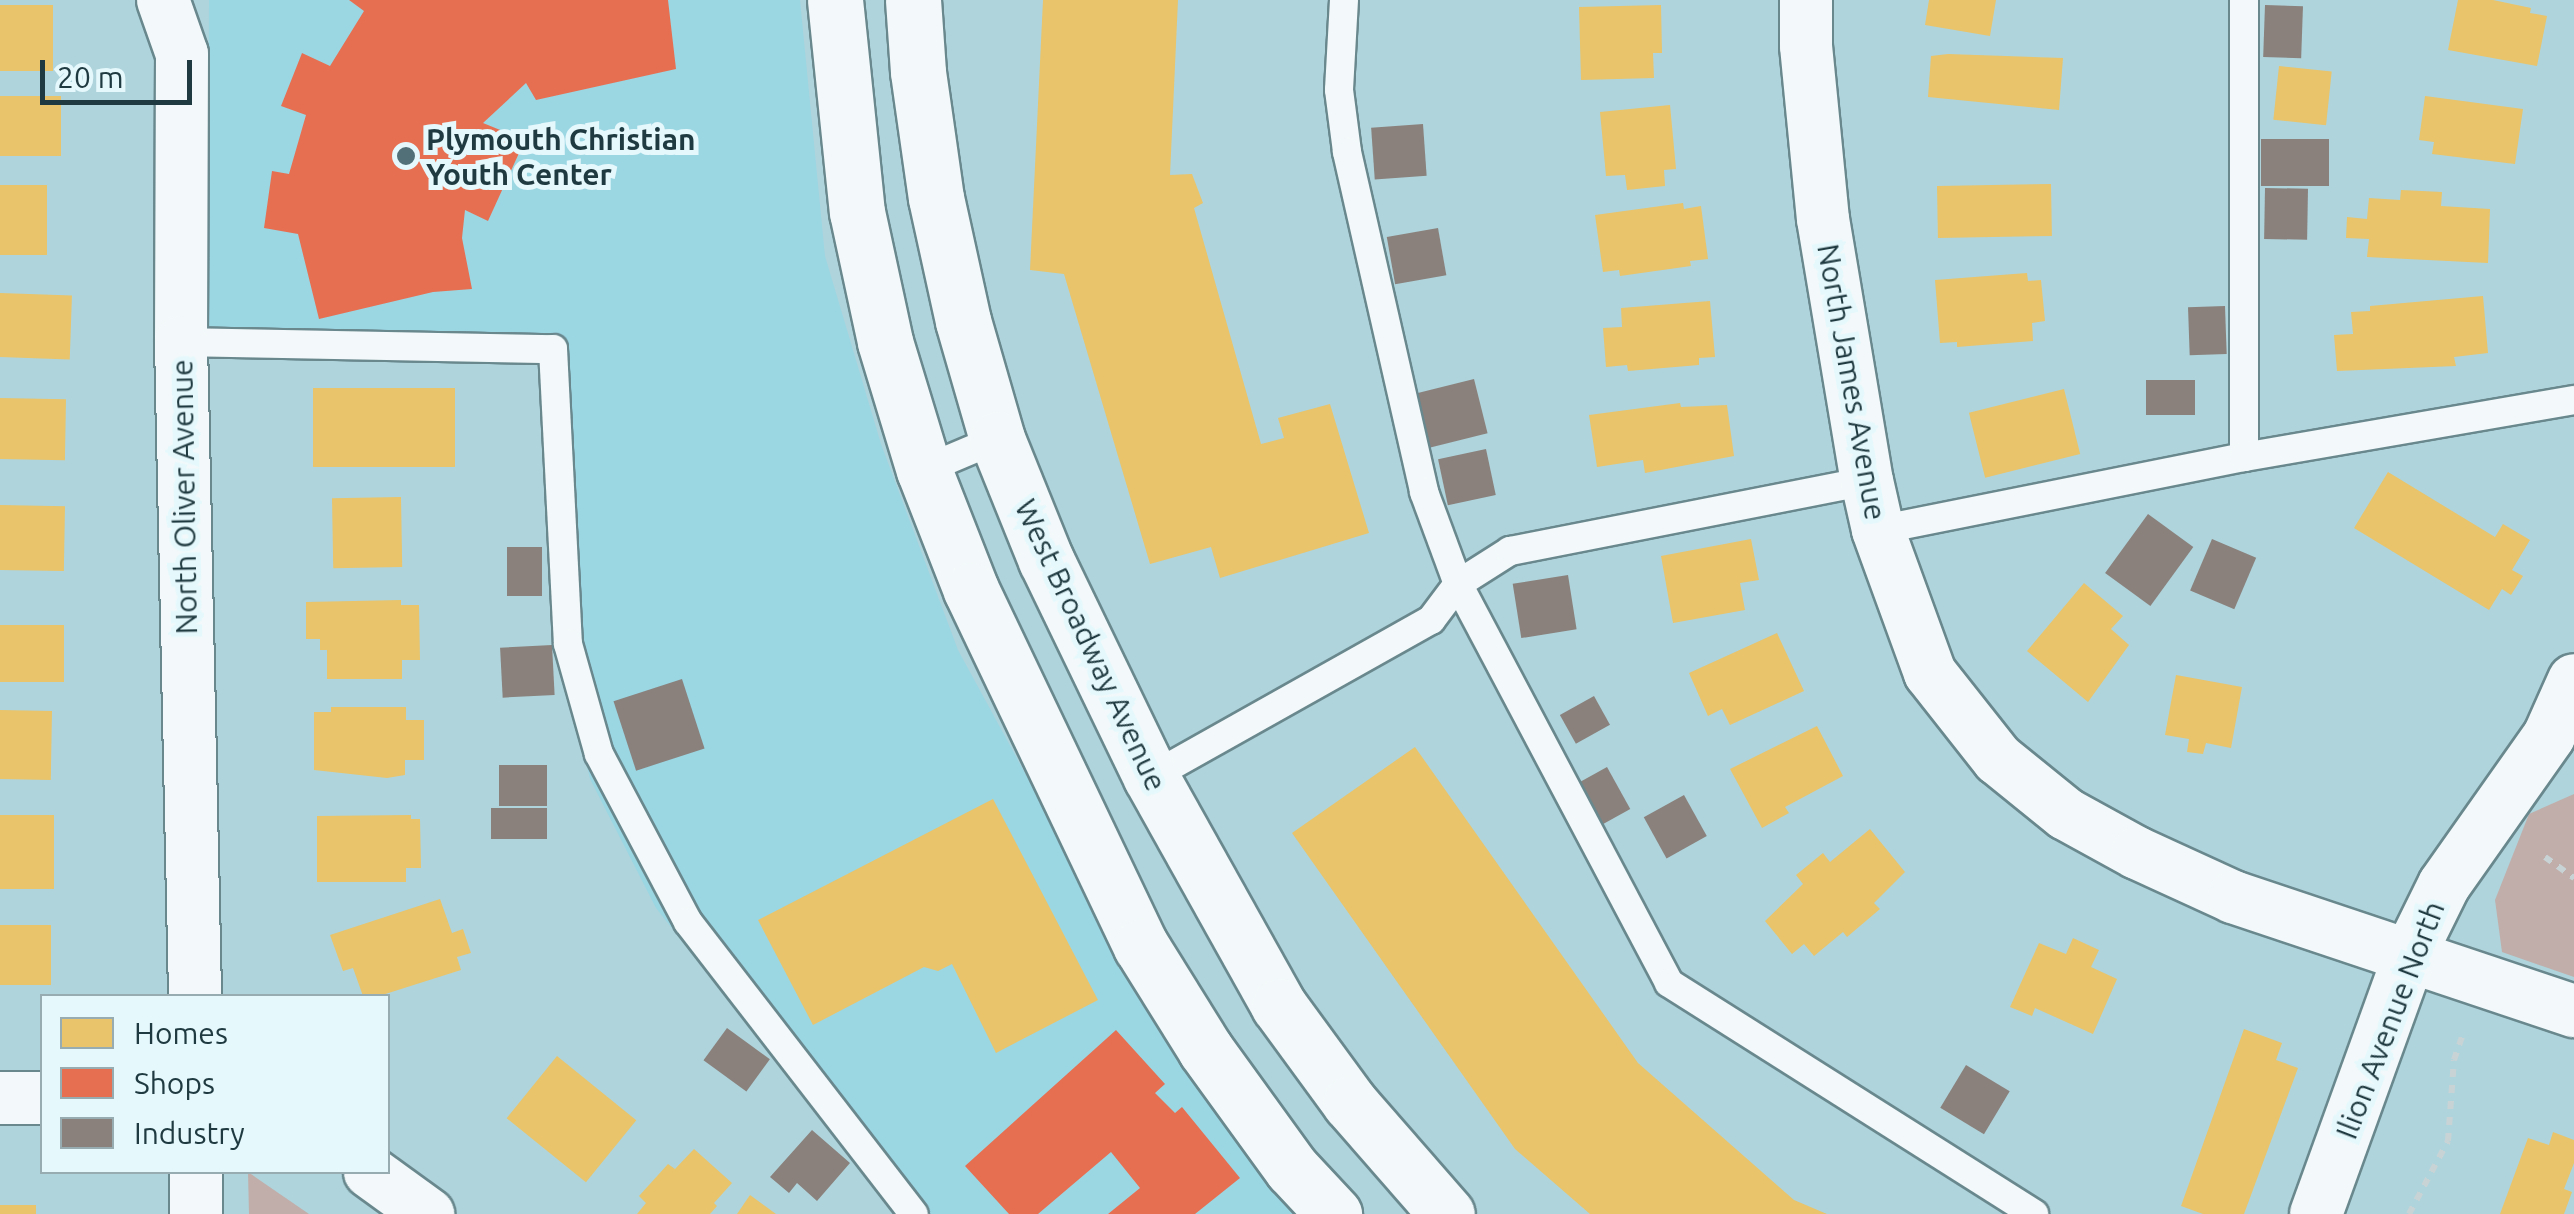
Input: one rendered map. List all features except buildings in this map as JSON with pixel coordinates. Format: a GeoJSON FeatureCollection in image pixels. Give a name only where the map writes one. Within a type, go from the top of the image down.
{"type":"FeatureCollection","features":[{"type":"Feature","properties":{"kind":"main road"},"geometry":{"type":"LineString","coordinates":[[835,0],[857,212],[885,342],[924,470],[971,590],[1140,946],[1216,1064],[1292,1169],[1334,1214]]}},
{"type":"Feature","properties":{"kind":"main road","name":"West Broadway Avenue"},"geometry":{"type":"LineString","coordinates":[[913,0],[918,72],[936,198],[963,321],[998,439],[1046,560],[1151,777],[1280,1006],[1350,1102],[1447,1214]]}},
{"type":"Feature","properties":{"kind":"street","name":"North Oliver Avenue"},"geometry":{"type":"LineString","coordinates":[[163,0],[182,54],[181,342],[195,994]]}},
{"type":"Feature","properties":{"kind":"street","name":"North James Avenue"},"geometry":{"type":"LineString","coordinates":[[1806,0],[1806,46],[1823,219],[1872,506],[1930,672],[1998,758],[2066,814],[2233,896],[2574,1011]]}},
{"type":"Feature","properties":{"kind":"street","name":"Ilion Avenue North"},"geometry":{"type":"LineString","coordinates":[[2316,1214],[2410,954],[2444,885],[2561,740],[2574,680]]}},
{"type":"Feature","properties":{"kind":"street"},"geometry":{"type":"LineString","coordinates":[[0,1098],[40,1098]]}},
{"type":"Feature","properties":{"kind":"street"},"geometry":{"type":"LineString","coordinates":[[196,1174],[196,1214]]}},
{"type":"Feature","properties":{"kind":"street"},"geometry":{"type":"LineString","coordinates":[[373,1174],[428,1214]]}},
{"type":"Feature","properties":{"kind":"lane"},"geometry":{"type":"LineString","coordinates":[[1344,0],[1339,90],[1347,152],[1424,492],[1458,584],[1668,982],[2034,1214]]}},
{"type":"Feature","properties":{"kind":"lane"},"geometry":{"type":"LineString","coordinates":[[2244,0],[2244,457]]}},
{"type":"Feature","properties":{"kind":"lane"},"geometry":{"type":"LineString","coordinates":[[181,342],[553,349],[568,644],[599,754],[688,922],[914,1214]]}},
{"type":"Feature","properties":{"kind":"lane"},"geometry":{"type":"LineString","coordinates":[[1151,777],[1431,620],[1458,584],[1510,551],[2244,457],[2574,400]]}},
{"type":"Feature","properties":{"kind":"lane"},"geometry":{"type":"LineString","coordinates":[[924,470],[998,439]]}},
{"type":"Feature","properties":{"kind":"path"},"geometry":{"type":"LineString","coordinates":[[2545,856],[2574,878]]}},
{"type":"Feature","properties":{"kind":"path"},"geometry":{"type":"LineString","coordinates":[[2408,1214],[2448,1141],[2454,1060],[2464,1034]]}},
{"type":"Feature","properties":{"kind":"shaded area"},"geometry":{"type":"Polygon","coordinates":[[[209,0],[800,0],[825,256],[881,444],[958,650],[1188,1073],[1297,1214],[896,1214],[656,908],[590,779],[559,643],[538,360],[207,353],[209,0]]]}},
{"type":"Feature","properties":{"kind":"shaded area"},"geometry":{"type":"Polygon","coordinates":[[[2574,794],[2574,977],[2502,952],[2495,900],[2529,814],[2574,794]]]}},
{"type":"Feature","properties":{"kind":"shaded area"},"geometry":{"type":"Polygon","coordinates":[[[248,1174],[309,1214],[249,1214],[248,1174]]]}},
{"type":"Feature","properties":{"kind":"place","name":"Plymouth Christian Youth Center"},"geometry":{"type":"Point","coordinates":[406,156]}}]}
